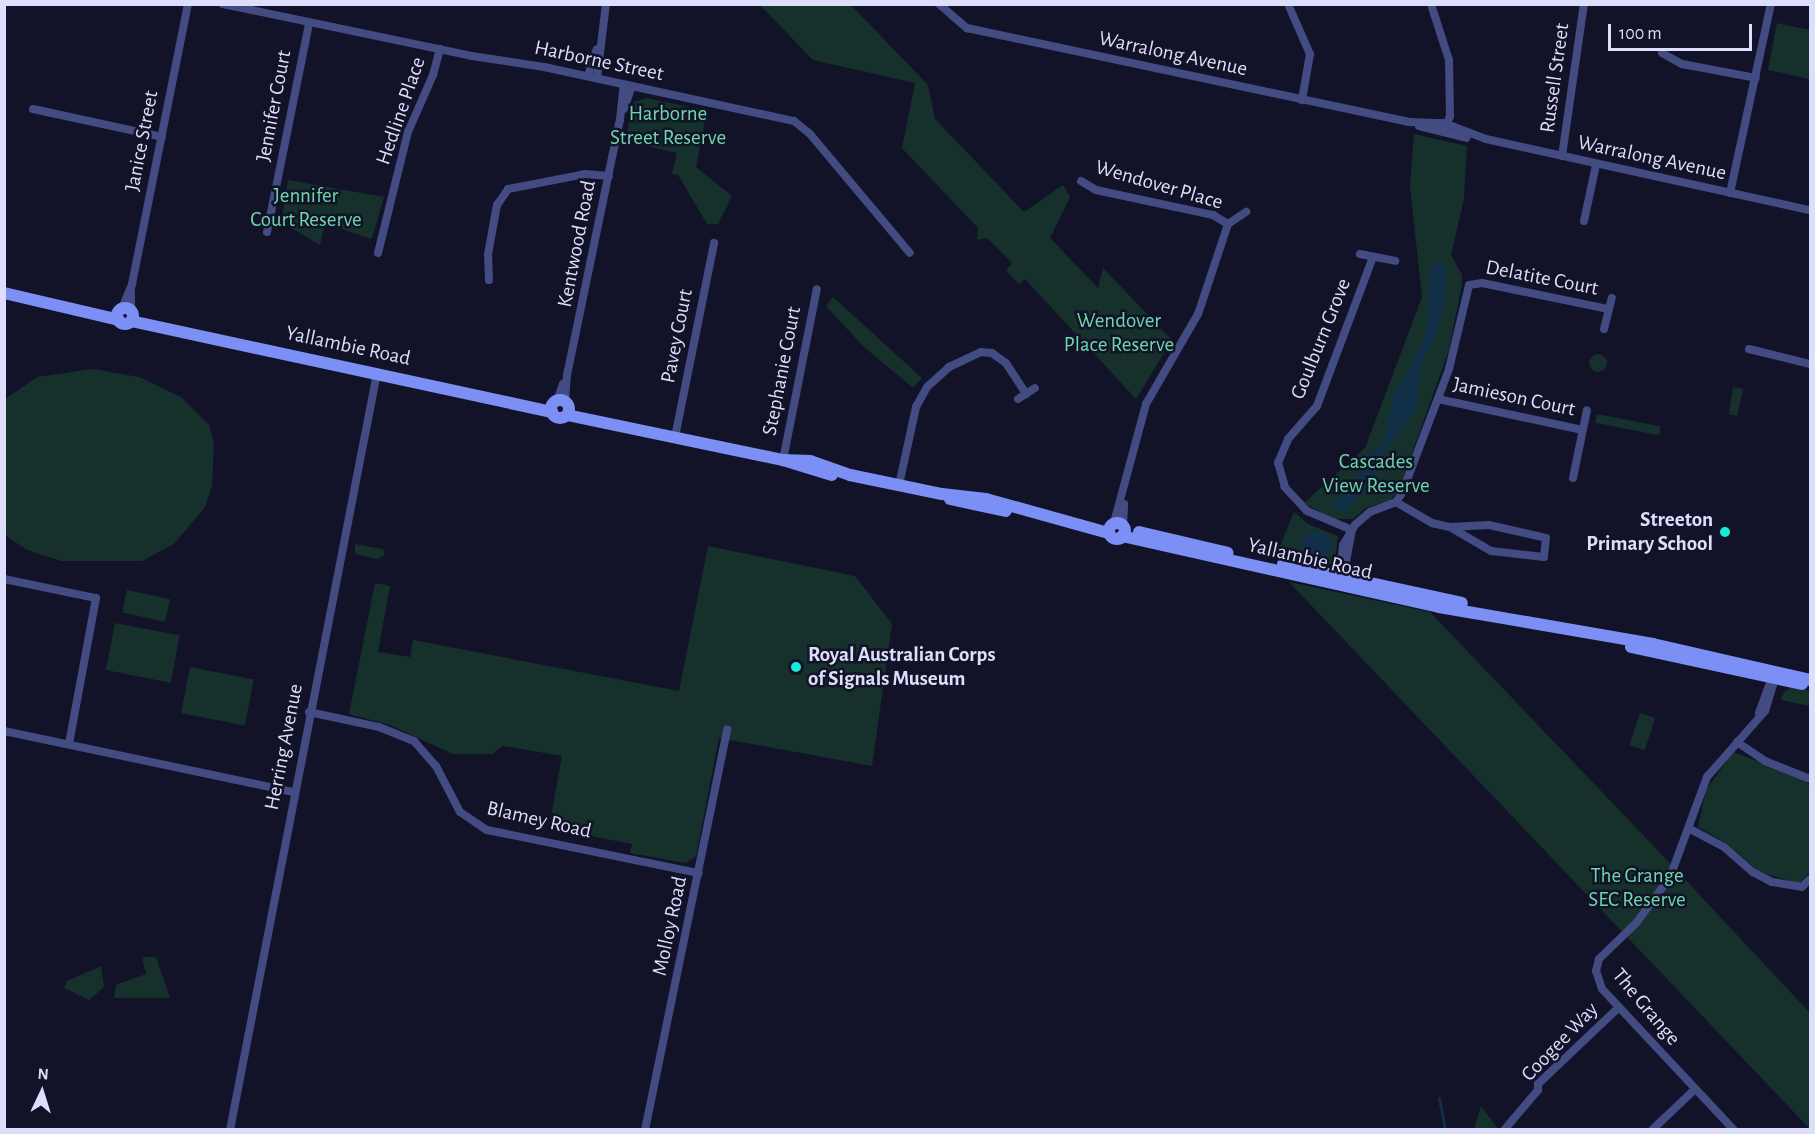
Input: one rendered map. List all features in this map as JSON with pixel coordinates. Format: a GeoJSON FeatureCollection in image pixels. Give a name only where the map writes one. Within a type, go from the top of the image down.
{"type":"FeatureCollection","features":[{"type":"Feature","properties":{"kind":"street","name":"Janice Street"},"geometry":{"type":"LineString","coordinates":[[126,314],[188,4]]}},
{"type":"Feature","properties":{"kind":"street","name":"Harborne Street"},"geometry":{"type":"LineString","coordinates":[[223,4],[440,49],[593,77],[800,125],[910,253]]}},
{"type":"Feature","properties":{"kind":"street"},"geometry":{"type":"LineString","coordinates":[[593,77],[606,4]]}},
{"type":"Feature","properties":{"kind":"street","name":"Warralong Avenue"},"geometry":{"type":"LineString","coordinates":[[939,4],[967,28],[1408,122],[1445,126],[1486,139],[1596,165],[1810,210]]}},
{"type":"Feature","properties":{"kind":"street"},"geometry":{"type":"LineString","coordinates":[[1288,4],[1310,54],[1302,100]]}},
{"type":"Feature","properties":{"kind":"street"},"geometry":{"type":"LineString","coordinates":[[1431,4],[1446,46],[1450,100],[1445,126]]}},
{"type":"Feature","properties":{"kind":"street","name":"Russell Street"},"geometry":{"type":"LineString","coordinates":[[1562,156],[1584,4]]}},
{"type":"Feature","properties":{"kind":"street"},"geometry":{"type":"LineString","coordinates":[[1732,194],[1771,4]]}},
{"type":"Feature","properties":{"kind":"street","name":"Jennifer Court"},"geometry":{"type":"LineString","coordinates":[[267,232],[309,23]]}},
{"type":"Feature","properties":{"kind":"street","name":"Hedline Place"},"geometry":{"type":"LineString","coordinates":[[378,253],[408,132],[433,75],[440,49]]}},
{"type":"Feature","properties":{"kind":"street"},"geometry":{"type":"LineString","coordinates":[[1662,52],[1682,64],[1756,78]]}},
{"type":"Feature","properties":{"kind":"street","name":"Kentwood Road"},"geometry":{"type":"LineString","coordinates":[[560,407],[628,85]]}},
{"type":"Feature","properties":{"kind":"street"},"geometry":{"type":"LineString","coordinates":[[33,109],[162,137]]}},
{"type":"Feature","properties":{"kind":"street"},"geometry":{"type":"LineString","coordinates":[[1584,221],[1596,165]]}},
{"type":"Feature","properties":{"kind":"street"},"geometry":{"type":"LineString","coordinates":[[489,280],[488,254],[497,205],[504,192],[518,185],[585,174],[609,176]]}},
{"type":"Feature","properties":{"kind":"street","name":"Wendover Place"},"geometry":{"type":"LineString","coordinates":[[1081,181],[1096,190],[1212,215],[1228,224]]}},
{"type":"Feature","properties":{"kind":"street","name":"Wendover Place"},"geometry":{"type":"LineString","coordinates":[[1117,528],[1146,404],[1198,314],[1228,224],[1246,212]]}},
{"type":"Feature","properties":{"kind":"street","name":"Pavey Court"},"geometry":{"type":"LineString","coordinates":[[675,437],[714,243]]}},
{"type":"Feature","properties":{"kind":"street","name":"Goulburn Grove"},"geometry":{"type":"LineString","coordinates":[[1360,254],[1395,261]]}},
{"type":"Feature","properties":{"kind":"street","name":"Goulburn Grove"},"geometry":{"type":"LineString","coordinates":[[1352,530],[1307,511],[1285,487],[1278,463],[1288,439],[1317,406],[1373,257]]}},
{"type":"Feature","properties":{"kind":"street","name":"Delatite Court"},"geometry":{"type":"LineString","coordinates":[[1438,399],[1471,284],[1607,309]]}},
{"type":"Feature","properties":{"kind":"street","name":"Stephanie Court"},"geometry":{"type":"LineString","coordinates":[[783,460],[817,290]]}},
{"type":"Feature","properties":{"kind":"street","name":"Yallambie Road"},"geometry":{"type":"LineString","coordinates":[[4,293],[83,310],[126,314],[166,327],[521,404],[560,407],[602,421],[783,460],[825,474],[850,475],[942,494],[988,509],[1022,512],[1073,523],[1117,528],[1490,613],[1602,637],[1653,644],[1810,685]]}},
{"type":"Feature","properties":{"kind":"street","name":"Delatite Court"},"geometry":{"type":"LineString","coordinates":[[1604,329],[1611,298]]}},
{"type":"Feature","properties":{"kind":"street"},"geometry":{"type":"LineString","coordinates":[[1749,349],[1810,364]]}},
{"type":"Feature","properties":{"kind":"street"},"geometry":{"type":"LineString","coordinates":[[899,485],[916,407],[927,387],[949,367],[981,352],[992,353],[1006,363],[1022,396],[1035,387]]}},
{"type":"Feature","properties":{"kind":"street","name":"Herring Avenue"},"geometry":{"type":"LineString","coordinates":[[230,1130],[293,792],[377,373]]}},
{"type":"Feature","properties":{"kind":"street"},"geometry":{"type":"LineString","coordinates":[[1341,580],[1342,545],[1352,530],[1370,512],[1396,501],[1438,399]]}},
{"type":"Feature","properties":{"kind":"street","name":"Jamieson Court"},"geometry":{"type":"LineString","coordinates":[[1438,399],[1583,430]]}},
{"type":"Feature","properties":{"kind":"street","name":"Jamieson Court"},"geometry":{"type":"LineString","coordinates":[[1573,478],[1587,410]]}},
{"type":"Feature","properties":{"kind":"street"},"geometry":{"type":"LineString","coordinates":[[1396,501],[1432,523],[1450,527],[1489,525],[1546,538],[1544,557],[1491,551],[1450,527]]}},
{"type":"Feature","properties":{"kind":"street"},"geometry":{"type":"LineString","coordinates":[[4,579],[96,598],[69,744]]}},
{"type":"Feature","properties":{"kind":"street","name":"Yallambie Road"},"geometry":{"type":"LineString","coordinates":[[1774,676],[1810,680]]}},
{"type":"Feature","properties":{"kind":"street","name":"The Grange"},"geometry":{"type":"LineString","coordinates":[[1734,1130],[1618,1008],[1598,983],[1597,965],[1660,892],[1690,829],[1707,777],[1769,704],[1774,676]]}},
{"type":"Feature","properties":{"kind":"street","name":"Blamey Road"},"geometry":{"type":"LineString","coordinates":[[309,712],[379,726],[414,741],[436,766],[460,812],[487,830],[699,873]]}},
{"type":"Feature","properties":{"kind":"street","name":"Molloy Road"},"geometry":{"type":"LineString","coordinates":[[645,1130],[727,729]]}},
{"type":"Feature","properties":{"kind":"street"},"geometry":{"type":"LineString","coordinates":[[4,731],[293,792]]}},
{"type":"Feature","properties":{"kind":"street"},"geometry":{"type":"LineString","coordinates":[[1737,742],[1766,761],[1810,779]]}},
{"type":"Feature","properties":{"kind":"street"},"geometry":{"type":"LineString","coordinates":[[1690,829],[1724,847],[1753,872],[1772,882],[1802,887],[1810,879]]}},
{"type":"Feature","properties":{"kind":"street","name":"Coogee Way"},"geometry":{"type":"LineString","coordinates":[[1505,1129],[1538,1090],[1538,1084],[1618,1008]]}},
{"type":"Feature","properties":{"kind":"street"},"geometry":{"type":"LineString","coordinates":[[1652,1130],[1695,1089]]}},
{"type":"Feature","properties":{"kind":"green space","name":"Wendover Place Reserve"},"geometry":{"type":"Polygon","coordinates":[[[760,5],[851,5],[928,85],[935,119],[1024,212],[1063,185],[1070,197],[1050,238],[1098,288],[1103,268],[1172,340],[1136,399],[1025,279],[1019,284],[1006,271],[1012,263],[987,238],[977,240],[978,228],[902,148],[915,83],[813,60],[760,5]]]}},
{"type":"Feature","properties":{"kind":"green space"},"geometry":{"type":"Polygon","coordinates":[[[1777,23],[1810,30],[1810,79],[1768,70],[1777,23]]]}},
{"type":"Feature","properties":{"kind":"green space","name":"Harborne Street Reserve"},"geometry":{"type":"Polygon","coordinates":[[[647,98],[707,111],[696,167],[732,196],[718,224],[707,224],[678,175],[672,174],[677,153],[625,141],[634,102],[647,98]]]}},
{"type":"Feature","properties":{"kind":"green space","name":"Cascades View Reserve"},"geometry":{"type":"Polygon","coordinates":[[[1414,134],[1467,146],[1464,199],[1451,255],[1462,275],[1462,285],[1448,353],[1398,492],[1389,501],[1366,508],[1353,519],[1332,519],[1304,503],[1365,448],[1422,297],[1410,187],[1414,134]]]}},
{"type":"Feature","properties":{"kind":"green space","name":"Jennifer Court Reserve"},"geometry":{"type":"Polygon","coordinates":[[[288,180],[384,197],[371,239],[325,223],[320,245],[281,222],[288,180]]]}},
{"type":"Feature","properties":{"kind":"green space"},"geometry":{"type":"Polygon","coordinates":[[[833,297],[922,378],[913,388],[863,346],[826,306],[833,297]]]}},
{"type":"Feature","properties":{"kind":"green space"},"geometry":{"type":"Polygon","coordinates":[[[1594,354],[1602,354],[1607,359],[1605,370],[1594,372],[1589,367],[1589,359],[1594,354]]]}},
{"type":"Feature","properties":{"kind":"green space"},"geometry":{"type":"Polygon","coordinates":[[[93,369],[139,377],[181,397],[209,425],[214,444],[212,485],[205,507],[174,544],[142,561],[61,561],[27,550],[5,535],[5,399],[37,377],[93,369]]]}},
{"type":"Feature","properties":{"kind":"green space"},"geometry":{"type":"Polygon","coordinates":[[[1733,387],[1743,389],[1737,416],[1729,414],[1733,387]]]}},
{"type":"Feature","properties":{"kind":"green space"},"geometry":{"type":"Polygon","coordinates":[[[1597,414],[1661,426],[1659,435],[1595,423],[1597,414]]]}},
{"type":"Feature","properties":{"kind":"green space"},"geometry":{"type":"Polygon","coordinates":[[[1294,512],[1308,524],[1338,536],[1335,561],[1330,565],[1277,553],[1294,512]]]}},
{"type":"Feature","properties":{"kind":"green space"},"geometry":{"type":"Polygon","coordinates":[[[355,544],[383,549],[385,555],[377,559],[355,554],[355,544]]]}},
{"type":"Feature","properties":{"kind":"green space"},"geometry":{"type":"Polygon","coordinates":[[[708,546],[855,576],[892,624],[872,766],[719,738],[696,856],[686,863],[630,853],[632,844],[549,828],[562,756],[503,746],[492,754],[453,754],[390,725],[349,714],[375,583],[390,586],[378,652],[410,657],[413,640],[679,691],[708,546]]]}},
{"type":"Feature","properties":{"kind":"green space","name":"The Grange SEC Reserve"},"geometry":{"type":"Polygon","coordinates":[[[1289,582],[1430,612],[1666,859],[1810,1013],[1810,1129],[1289,582]]]}},
{"type":"Feature","properties":{"kind":"green space"},"geometry":{"type":"Polygon","coordinates":[[[127,590],[170,599],[165,622],[122,612],[127,590]]]}},
{"type":"Feature","properties":{"kind":"green space"},"geometry":{"type":"Polygon","coordinates":[[[115,623],[180,636],[171,683],[106,670],[115,623]]]}},
{"type":"Feature","properties":{"kind":"green space"},"geometry":{"type":"Polygon","coordinates":[[[190,667],[254,679],[245,726],[181,713],[190,667]]]}},
{"type":"Feature","properties":{"kind":"green space"},"geometry":{"type":"Polygon","coordinates":[[[1792,687],[1810,691],[1810,706],[1781,700],[1783,693],[1792,687]]]}},
{"type":"Feature","properties":{"kind":"green space"},"geometry":{"type":"Polygon","coordinates":[[[1640,713],[1655,718],[1645,750],[1629,745],[1640,713]]]}},
{"type":"Feature","properties":{"kind":"green space"},"geometry":{"type":"Polygon","coordinates":[[[1733,752],[1803,778],[1810,786],[1809,873],[1799,884],[1760,872],[1726,843],[1698,827],[1706,790],[1733,752]]]}},
{"type":"Feature","properties":{"kind":"green space"},"geometry":{"type":"Polygon","coordinates":[[[142,957],[156,957],[170,998],[114,998],[116,985],[146,974],[142,957]]]}},
{"type":"Feature","properties":{"kind":"green space"},"geometry":{"type":"Polygon","coordinates":[[[101,966],[104,987],[89,1000],[64,988],[67,981],[101,966]]]}},
{"type":"Feature","properties":{"kind":"green space"},"geometry":{"type":"Polygon","coordinates":[[[1481,1106],[1498,1129],[1474,1129],[1481,1106]]]}},
{"type":"Feature","properties":{"kind":"water"},"geometry":{"type":"Polygon","coordinates":[[[1440,261],[1446,269],[1446,293],[1436,335],[1422,363],[1416,409],[1384,452],[1374,480],[1345,512],[1340,512],[1331,506],[1358,475],[1367,455],[1383,445],[1395,389],[1408,373],[1426,333],[1430,266],[1440,261]]]}},
{"type":"Feature","properties":{"kind":"water"},"geometry":{"type":"Polygon","coordinates":[[[1316,531],[1327,536],[1332,547],[1327,558],[1316,563],[1305,558],[1300,547],[1305,536],[1316,531]]]}},
{"type":"Feature","properties":{"kind":"waterway"},"geometry":{"type":"LineString","coordinates":[[1439,1098],[1445,1130]]}},
{"type":"Feature","properties":{"kind":"place","name":"Streeton Primary School"},"geometry":{"type":"Point","coordinates":[1725,532]}},
{"type":"Feature","properties":{"kind":"place","name":"Royal Australian Corps of Signals Museum"},"geometry":{"type":"Point","coordinates":[796,667]}}]}
